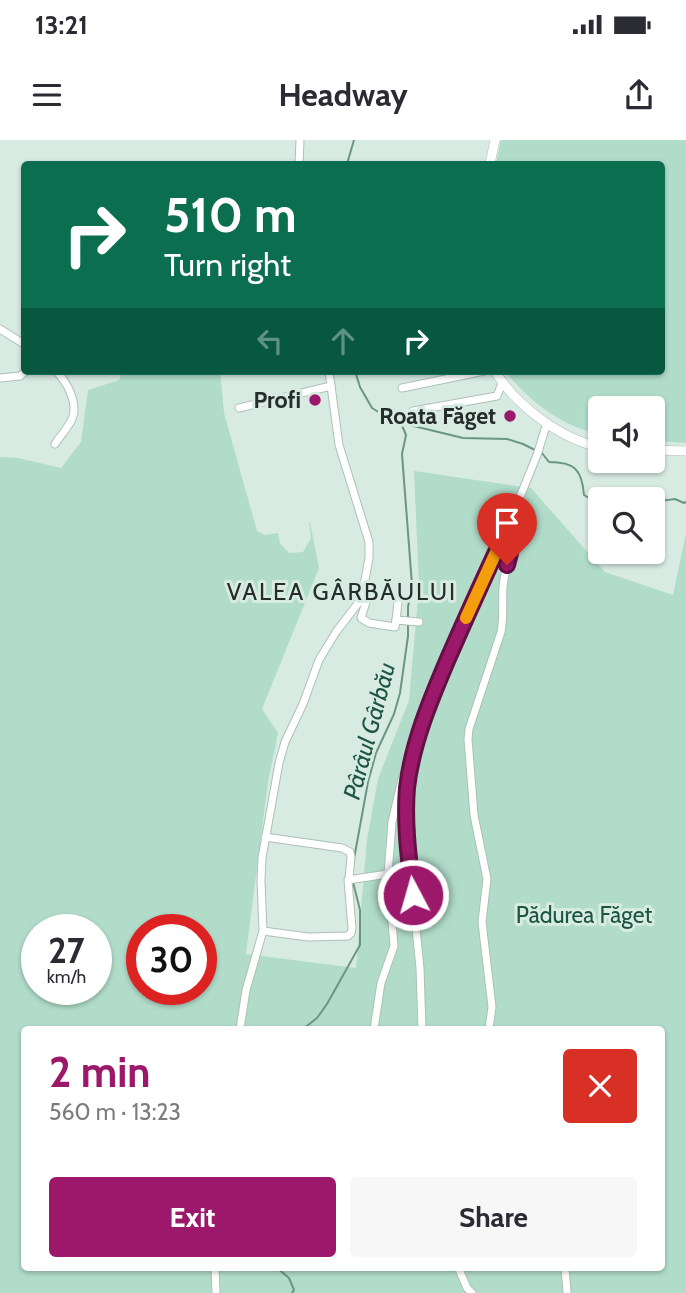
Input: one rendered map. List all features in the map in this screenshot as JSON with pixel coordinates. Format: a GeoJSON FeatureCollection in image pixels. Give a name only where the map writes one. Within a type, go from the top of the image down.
{"type":"FeatureCollection","features":[{"type":"Feature","properties":{"kind":"main road"},"geometry":{"type":"LineString","coordinates":[[491,161],[495,140]]}},
{"type":"Feature","properties":{"kind":"main road"},"geometry":{"type":"LineString","coordinates":[[497,375],[502,383],[547,423],[573,439],[588,443]]}},
{"type":"Feature","properties":{"kind":"main road"},"geometry":{"type":"LineString","coordinates":[[665,450],[686,451]]}},
{"type":"Feature","properties":{"kind":"street"},"geometry":{"type":"LineString","coordinates":[[299,161],[300,140]]}},
{"type":"Feature","properties":{"kind":"street"},"geometry":{"type":"LineString","coordinates":[[0,329],[21,342]]}},
{"type":"Feature","properties":{"kind":"street"},"geometry":{"type":"LineString","coordinates":[[0,378],[21,375]]}},
{"type":"Feature","properties":{"kind":"street"},"geometry":{"type":"LineString","coordinates":[[55,444],[73,417],[73,400],[60,375]]}},
{"type":"Feature","properties":{"kind":"street"},"geometry":{"type":"LineString","coordinates":[[240,1026],[246,990],[263,931],[261,881],[265,837],[276,775],[285,743],[324,651],[362,596],[369,558],[369,542],[339,445],[330,375]]}},
{"type":"Feature","properties":{"kind":"street"},"geometry":{"type":"LineString","coordinates":[[402,387],[464,375]]}},
{"type":"Feature","properties":{"kind":"street"},"geometry":{"type":"LineString","coordinates":[[412,411],[497,396],[502,383]]}},
{"type":"Feature","properties":{"kind":"street"},"geometry":{"type":"LineString","coordinates":[[239,408],[331,386]]}},
{"type":"Feature","properties":{"kind":"street"},"geometry":{"type":"LineString","coordinates":[[422,1026],[420,968],[408,836],[407,789],[411,762],[429,703],[509,524],[547,423]]}},
{"type":"Feature","properties":{"kind":"street"},"geometry":{"type":"LineString","coordinates":[[489,1026],[492,1007],[482,922],[487,879],[474,815],[468,739],[502,626],[503,582],[511,549],[509,524]]}},
{"type":"Feature","properties":{"kind":"street"},"geometry":{"type":"LineString","coordinates":[[362,596],[367,599],[361,618],[369,623],[395,627],[408,621],[398,602]]}},
{"type":"Feature","properties":{"kind":"street"},"geometry":{"type":"LineString","coordinates":[[374,1026],[381,983],[394,946],[388,874],[392,821],[403,775],[411,762]]}},
{"type":"Feature","properties":{"kind":"street"},"geometry":{"type":"LineString","coordinates":[[263,931],[308,937],[348,936],[352,928],[350,852],[332,846],[265,837]]}},
{"type":"Feature","properties":{"kind":"street"},"geometry":{"type":"LineString","coordinates":[[351,879],[388,874]]}},
{"type":"Feature","properties":{"kind":"street"},"geometry":{"type":"LineString","coordinates":[[215,1271],[216,1293]]}},
{"type":"Feature","properties":{"kind":"street"},"geometry":{"type":"LineString","coordinates":[[460,1271],[472,1293]]}},
{"type":"Feature","properties":{"kind":"street"},"geometry":{"type":"LineString","coordinates":[[565,1271],[567,1293]]}},
{"type":"Feature","properties":{"kind":"green space"},"geometry":{"type":"Polygon","coordinates":[[[501,140],[686,140],[686,443],[665,442],[665,396],[588,396],[588,431],[547,411],[509,375],[665,375],[665,161],[497,161],[501,140]]]}},
{"type":"Feature","properties":{"kind":"green space","name":"Pădurea Făget"},"geometry":{"type":"Polygon","coordinates":[[[121,375],[220,375],[224,413],[257,531],[265,535],[278,533],[280,543],[289,553],[303,552],[311,538],[310,522],[319,568],[262,709],[278,733],[268,782],[246,954],[356,968],[367,839],[378,779],[409,700],[419,586],[414,471],[531,488],[588,553],[588,564],[598,564],[605,572],[673,595],[686,533],[686,1293],[0,1293],[0,457],[18,458],[61,468],[81,442],[88,390],[119,380],[121,375]]]}},
{"type":"Feature","properties":{"kind":"waterway","name":"Pârâul Gârbău"},"geometry":{"type":"LineString","coordinates":[[348,161],[354,140]]}},
{"type":"Feature","properties":{"kind":"waterway"},"geometry":{"type":"LineString","coordinates":[[356,375],[372,408],[393,421],[463,438],[507,439],[537,451]]}},
{"type":"Feature","properties":{"kind":"waterway","name":"Pârâul Gârbău"},"geometry":{"type":"LineString","coordinates":[[401,423],[406,435],[402,454],[412,585],[408,618]]}},
{"type":"Feature","properties":{"kind":"waterway"},"geometry":{"type":"LineString","coordinates":[[542,453],[549,462],[565,464],[575,469],[579,473],[584,495],[588,497]]}},
{"type":"Feature","properties":{"kind":"waterway"},"geometry":{"type":"LineString","coordinates":[[665,500],[675,499],[686,502]]}},
{"type":"Feature","properties":{"kind":"waterway","name":"Pârâul Gârbău"},"geometry":{"type":"LineString","coordinates":[[354,859],[376,753],[394,714],[400,693],[408,624]]}},
{"type":"Feature","properties":{"kind":"waterway","name":"Pârâul Gârbău"},"geometry":{"type":"LineString","coordinates":[[307,1026],[327,1004],[360,945],[360,910],[353,882]]}},
{"type":"Feature","properties":{"kind":"waterway","name":"Pârâul Gârbău"},"geometry":{"type":"LineString","coordinates":[[281,1271],[289,1278],[294,1290],[292,1293]]}},
{"type":"Feature","properties":{"kind":"slow traffic"},"geometry":{"type":"LineString","coordinates":[[466,618],[502,539]]}},
{"type":"Feature","properties":{"kind":"place","name":"Profi"},"geometry":{"type":"Point","coordinates":[315,400]}},
{"type":"Feature","properties":{"kind":"place","name":"Roata Făget"},"geometry":{"type":"Point","coordinates":[510,416]}},
{"type":"Feature","properties":{"kind":"district","name":"VALEA GÂRBĂULUI"},"geometry":{"type":"Point","coordinates":[342,591]}},
{"type":"Feature","properties":{"kind":"route"},"geometry":{"type":"LineString","coordinates":[[413,895],[408,849],[407,789],[415,746],[437,684],[509,524],[512,539],[507,565]]}}]}
